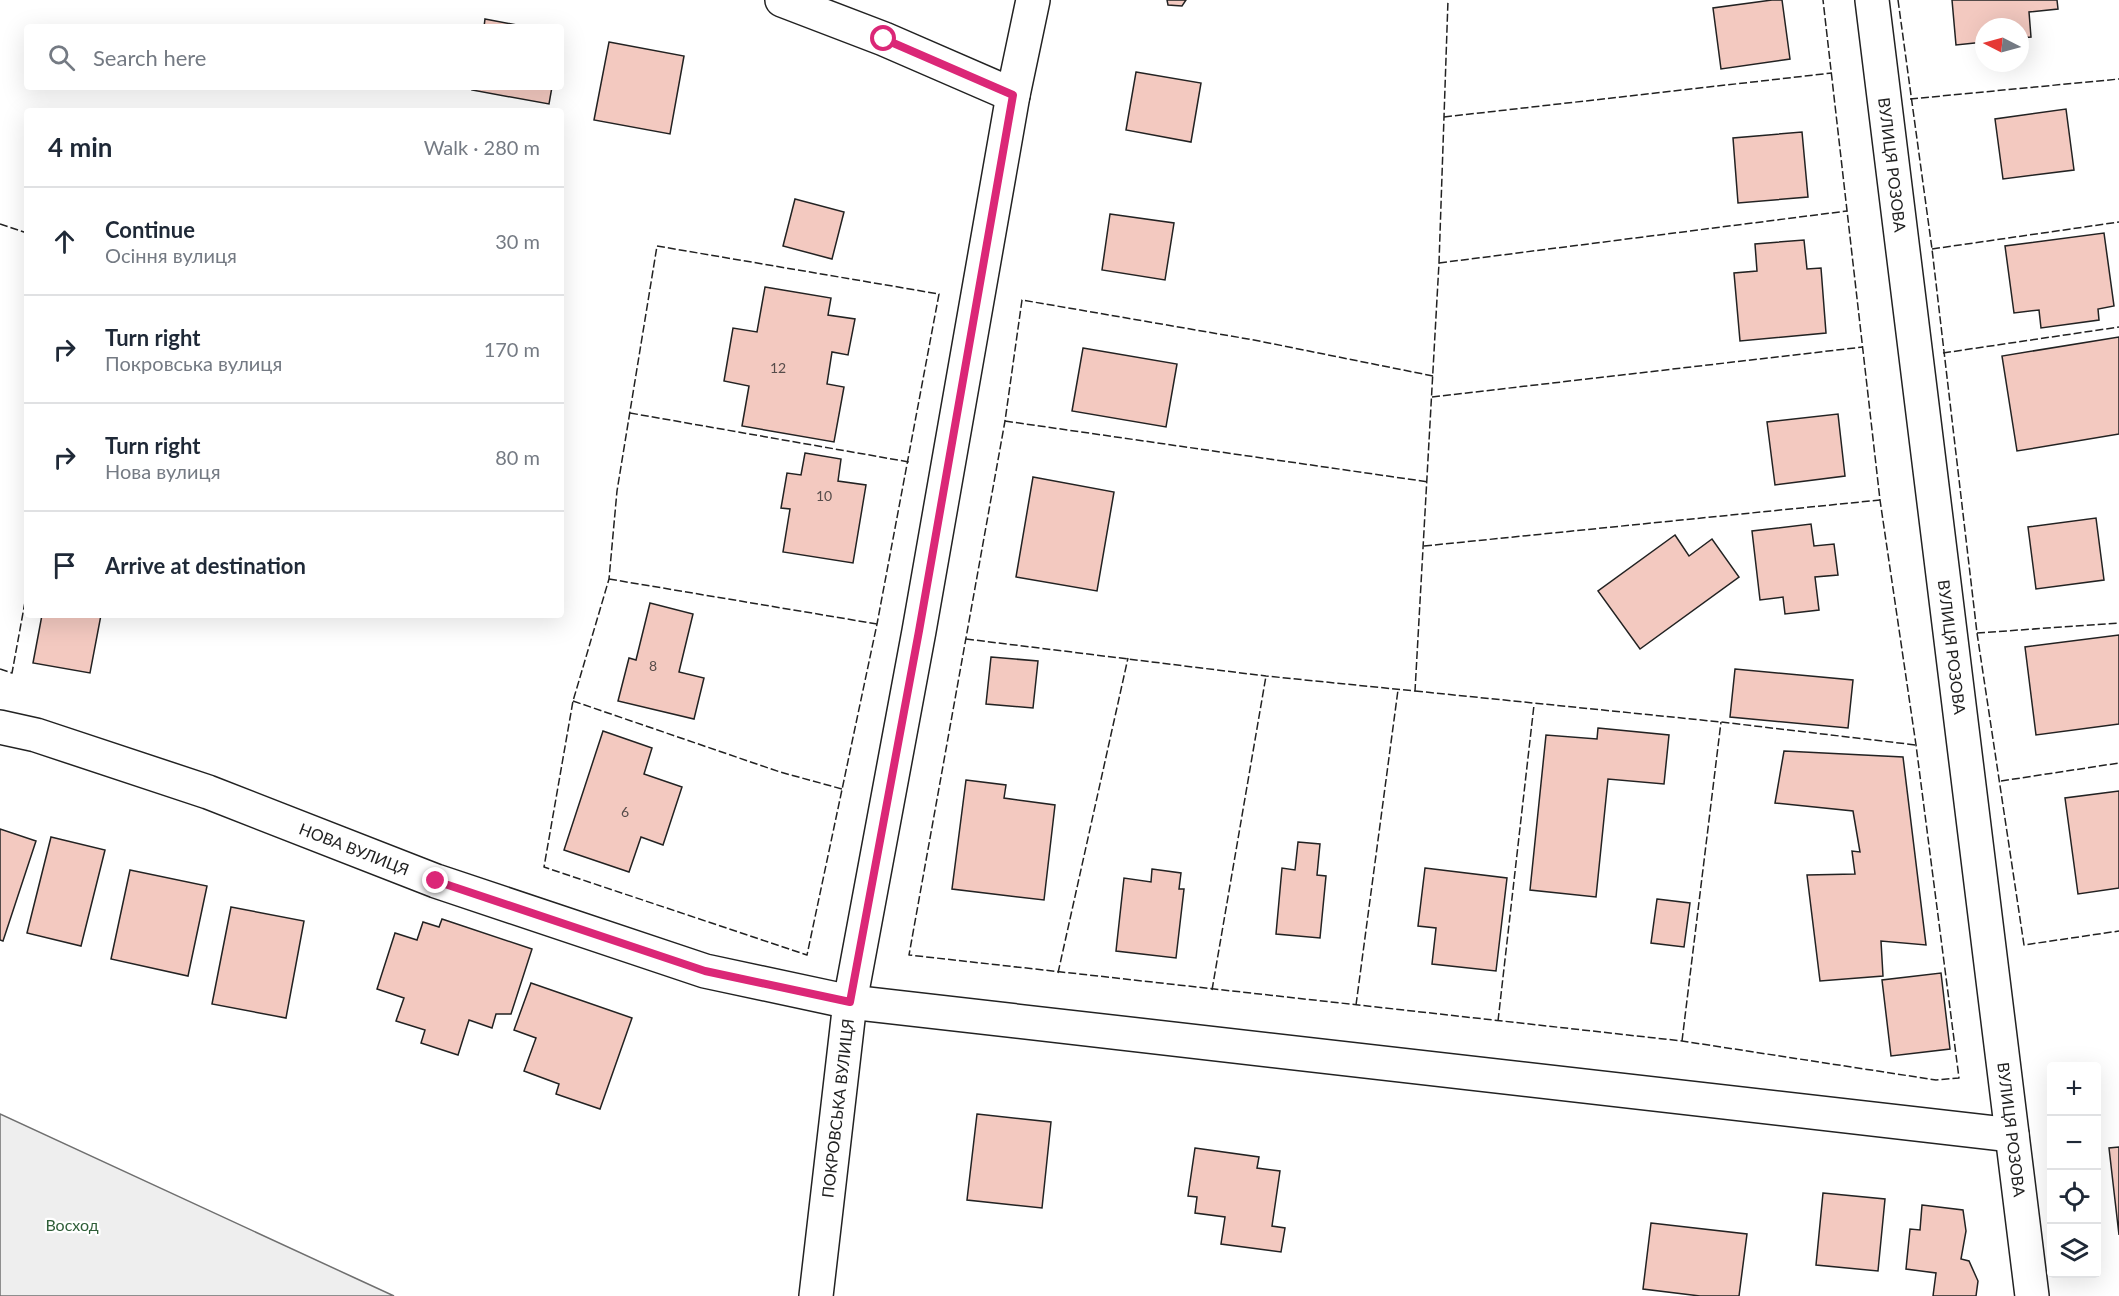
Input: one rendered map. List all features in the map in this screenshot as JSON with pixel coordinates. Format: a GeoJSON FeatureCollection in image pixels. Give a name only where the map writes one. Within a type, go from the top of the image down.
{"type":"FeatureCollection","features":[{"type":"Feature","properties":{"kind":"street"},"geometry":{"type":"LineString","coordinates":[[782,0],[884,39],[1013,95]]}},
{"type":"Feature","properties":{"kind":"street","name":"ПОКРОВСЬКА ВУЛИЦЯ"},"geometry":{"type":"LineString","coordinates":[[816,1296],[850,1002],[921,620],[1013,95],[1033,0]]}},
{"type":"Feature","properties":{"kind":"street","name":"ВУЛИЦЯ РОЗОВА"},"geometry":{"type":"LineString","coordinates":[[1872,0],[2032,1296]]}},
{"type":"Feature","properties":{"kind":"street","name":"НОВА ВУЛИЦЯ"},"geometry":{"type":"LineString","coordinates":[[0,727],[36,735],[208,792],[436,881],[705,971],[850,1002],[2012,1135]]}},
{"type":"Feature","properties":{"kind":"green space","name":"Восход"},"geometry":{"type":"Polygon","coordinates":[[[0,1114],[355,1278],[394,1296],[0,1296],[0,1114]]]}},
{"type":"Feature","properties":{"kind":"building"},"geometry":{"type":"Polygon","coordinates":[[[1167,0],[1186,0],[1182,6],[1168,5],[1167,0]]]}},
{"type":"Feature","properties":{"kind":"building"},"geometry":{"type":"Polygon","coordinates":[[[1782,0],[1790,59],[1721,69],[1713,8],[1782,0]]]}},
{"type":"Feature","properties":{"kind":"building"},"geometry":{"type":"Polygon","coordinates":[[[1952,0],[2057,0],[2058,9],[2029,12],[2031,37],[2029,37],[2029,18],[1975,18],[1975,43],[1956,45],[1952,0]]]}},
{"type":"Feature","properties":{"kind":"building"},"geometry":{"type":"Polygon","coordinates":[[[485,19],[511,24],[484,24],[485,19]]]}},
{"type":"Feature","properties":{"kind":"building"},"geometry":{"type":"Polygon","coordinates":[[[609,42],[684,56],[670,134],[594,120],[609,42]]]}},
{"type":"Feature","properties":{"kind":"building"},"geometry":{"type":"Polygon","coordinates":[[[1136,72],[1201,83],[1191,142],[1126,130],[1136,72]]]}},
{"type":"Feature","properties":{"kind":"building"},"geometry":{"type":"Polygon","coordinates":[[[472,90],[551,90],[549,104],[472,90]]]}},
{"type":"Feature","properties":{"kind":"building"},"geometry":{"type":"Polygon","coordinates":[[[2066,109],[2074,170],[2003,179],[1995,119],[2066,109]]]}},
{"type":"Feature","properties":{"kind":"building"},"geometry":{"type":"Polygon","coordinates":[[[1802,132],[1808,197],[1738,203],[1733,138],[1802,132]]]}},
{"type":"Feature","properties":{"kind":"building"},"geometry":{"type":"Polygon","coordinates":[[[795,199],[844,212],[832,259],[783,246],[795,199]]]}},
{"type":"Feature","properties":{"kind":"building"},"geometry":{"type":"Polygon","coordinates":[[[1110,214],[1174,223],[1165,280],[1102,270],[1110,214]]]}},
{"type":"Feature","properties":{"kind":"building"},"geometry":{"type":"Polygon","coordinates":[[[2104,233],[2114,306],[2098,309],[2099,320],[2041,328],[2039,310],[2014,313],[2005,246],[2104,233]]]}},
{"type":"Feature","properties":{"kind":"building"},"geometry":{"type":"Polygon","coordinates":[[[1804,240],[1807,269],[1821,268],[1826,333],[1740,341],[1734,273],[1757,271],[1755,244],[1804,240]]]}},
{"type":"Feature","properties":{"kind":"building"},"geometry":{"type":"Polygon","coordinates":[[[765,287],[831,298],[828,315],[855,319],[848,355],[832,352],[827,384],[844,387],[834,442],[742,426],[749,386],[724,381],[733,328],[757,332],[765,287]]]}},
{"type":"Feature","properties":{"kind":"building"},"geometry":{"type":"Polygon","coordinates":[[[2119,337],[2119,434],[2017,451],[2002,356],[2119,337]]]}},
{"type":"Feature","properties":{"kind":"building"},"geometry":{"type":"Polygon","coordinates":[[[1083,348],[1177,364],[1166,427],[1072,411],[1083,348]]]}},
{"type":"Feature","properties":{"kind":"building"},"geometry":{"type":"Polygon","coordinates":[[[1838,414],[1845,476],[1775,485],[1767,422],[1838,414]]]}},
{"type":"Feature","properties":{"kind":"building"},"geometry":{"type":"Polygon","coordinates":[[[805,453],[841,459],[838,481],[866,485],[853,563],[783,552],[790,509],[781,508],[787,473],[801,475],[805,453]]]}},
{"type":"Feature","properties":{"kind":"building"},"geometry":{"type":"Polygon","coordinates":[[[1033,477],[1114,492],[1097,591],[1016,577],[1033,477]]]}},
{"type":"Feature","properties":{"kind":"building"},"geometry":{"type":"Polygon","coordinates":[[[2096,518],[2104,580],[2036,589],[2028,527],[2096,518]]]}},
{"type":"Feature","properties":{"kind":"building"},"geometry":{"type":"Polygon","coordinates":[[[1811,524],[1814,546],[1834,544],[1838,575],[1815,577],[1819,610],[1785,614],[1783,597],[1760,600],[1752,531],[1811,524]]]}},
{"type":"Feature","properties":{"kind":"building"},"geometry":{"type":"Polygon","coordinates":[[[1675,535],[1689,556],[1712,539],[1739,577],[1640,649],[1598,591],[1675,535]]]}},
{"type":"Feature","properties":{"kind":"building"},"geometry":{"type":"Polygon","coordinates":[[[650,603],[693,614],[679,672],[704,678],[694,719],[618,701],[629,658],[636,660],[650,603]]]}},
{"type":"Feature","properties":{"kind":"building"},"geometry":{"type":"Polygon","coordinates":[[[41,618],[100,618],[90,673],[33,663],[41,618]]]}},
{"type":"Feature","properties":{"kind":"building"},"geometry":{"type":"Polygon","coordinates":[[[2119,635],[2119,724],[2036,735],[2025,647],[2119,635]]]}},
{"type":"Feature","properties":{"kind":"building"},"geometry":{"type":"Polygon","coordinates":[[[991,657],[1038,661],[1033,708],[986,704],[991,657]]]}},
{"type":"Feature","properties":{"kind":"building"},"geometry":{"type":"Polygon","coordinates":[[[1735,669],[1853,680],[1848,728],[1730,717],[1735,669]]]}},
{"type":"Feature","properties":{"kind":"building"},"geometry":{"type":"Polygon","coordinates":[[[1598,728],[1669,735],[1664,784],[1608,779],[1596,897],[1530,890],[1546,735],[1597,739],[1598,728]]]}},
{"type":"Feature","properties":{"kind":"building"},"geometry":{"type":"Polygon","coordinates":[[[603,731],[652,748],[644,774],[682,787],[663,845],[641,837],[629,872],[564,850],[603,731]]]}},
{"type":"Feature","properties":{"kind":"building"},"geometry":{"type":"Polygon","coordinates":[[[1784,751],[1903,757],[1926,945],[1881,941],[1883,976],[1820,981],[1807,875],[1855,874],[1852,851],[1860,852],[1853,811],[1775,803],[1784,751]]]}},
{"type":"Feature","properties":{"kind":"building"},"geometry":{"type":"Polygon","coordinates":[[[966,780],[1006,785],[1004,798],[1055,805],[1044,900],[952,889],[966,780]]]}},
{"type":"Feature","properties":{"kind":"building"},"geometry":{"type":"Polygon","coordinates":[[[2119,791],[2119,888],[2078,894],[2065,798],[2119,791]]]}},
{"type":"Feature","properties":{"kind":"building"},"geometry":{"type":"Polygon","coordinates":[[[0,829],[36,841],[3,941],[0,940],[0,829]]]}},
{"type":"Feature","properties":{"kind":"building"},"geometry":{"type":"Polygon","coordinates":[[[51,837],[105,850],[81,946],[27,933],[51,837]]]}},
{"type":"Feature","properties":{"kind":"building"},"geometry":{"type":"Polygon","coordinates":[[[1298,842],[1320,844],[1317,875],[1326,876],[1320,938],[1276,934],[1282,868],[1295,870],[1298,842]]]}},
{"type":"Feature","properties":{"kind":"building"},"geometry":{"type":"Polygon","coordinates":[[[1425,868],[1507,878],[1496,971],[1432,964],[1436,928],[1418,926],[1425,868]]]}},
{"type":"Feature","properties":{"kind":"building"},"geometry":{"type":"Polygon","coordinates":[[[1152,869],[1181,873],[1179,889],[1184,889],[1176,958],[1116,951],[1124,878],[1151,882],[1152,869]]]}},
{"type":"Feature","properties":{"kind":"building"},"geometry":{"type":"Polygon","coordinates":[[[130,870],[207,886],[188,976],[111,959],[130,870]]]}},
{"type":"Feature","properties":{"kind":"building"},"geometry":{"type":"Polygon","coordinates":[[[1657,899],[1690,903],[1684,947],[1651,943],[1657,899]]]}},
{"type":"Feature","properties":{"kind":"building"},"geometry":{"type":"Polygon","coordinates":[[[231,907],[304,921],[286,1018],[212,1004],[231,907]]]}},
{"type":"Feature","properties":{"kind":"building"},"geometry":{"type":"Polygon","coordinates":[[[442,919],[532,949],[511,1014],[496,1014],[492,1028],[469,1020],[458,1055],[421,1043],[425,1030],[396,1021],[404,998],[377,989],[395,933],[417,940],[423,922],[439,927],[442,919]]]}},
{"type":"Feature","properties":{"kind":"building"},"geometry":{"type":"Polygon","coordinates":[[[1941,973],[1950,1049],[1891,1056],[1882,980],[1941,973]]]}},
{"type":"Feature","properties":{"kind":"building"},"geometry":{"type":"Polygon","coordinates":[[[531,983],[632,1018],[600,1109],[556,1094],[559,1084],[524,1071],[536,1038],[514,1030],[531,983]]]}},
{"type":"Feature","properties":{"kind":"building"},"geometry":{"type":"Polygon","coordinates":[[[977,1114],[1051,1122],[1042,1208],[967,1200],[977,1114]]]}},
{"type":"Feature","properties":{"kind":"building"},"geometry":{"type":"Polygon","coordinates":[[[2119,1147],[2119,1235],[2109,1148],[2119,1147]]]}},
{"type":"Feature","properties":{"kind":"building"},"geometry":{"type":"Polygon","coordinates":[[[1195,1148],[1259,1157],[1257,1168],[1280,1171],[1272,1226],[1285,1228],[1281,1252],[1221,1244],[1225,1217],[1195,1213],[1197,1197],[1188,1196],[1195,1148]]]}},
{"type":"Feature","properties":{"kind":"building"},"geometry":{"type":"Polygon","coordinates":[[[1823,1193],[1885,1199],[1878,1271],[1816,1265],[1823,1193]]]}},
{"type":"Feature","properties":{"kind":"building"},"geometry":{"type":"Polygon","coordinates":[[[1922,1205],[1963,1210],[1966,1231],[1961,1259],[1969,1261],[1978,1281],[1976,1296],[1933,1296],[1936,1273],[1906,1269],[1910,1229],[1920,1230],[1922,1205]]]}},
{"type":"Feature","properties":{"kind":"building"},"geometry":{"type":"Polygon","coordinates":[[[1651,1223],[1747,1234],[1739,1296],[1700,1296],[1643,1289],[1651,1223]]]}},
{"type":"Feature","properties":{"kind":"fence"},"geometry":{"type":"LineString","coordinates":[[966,639],[1266,676],[1415,691],[1439,263],[1448,0]]}},
{"type":"Feature","properties":{"kind":"fence"},"geometry":{"type":"LineString","coordinates":[[1433,376],[1254,340],[1022,300],[1005,421],[909,955],[1682,1041],[1936,1080],[1959,1078],[1916,745],[1880,500],[1823,0]]}},
{"type":"Feature","properties":{"kind":"fence"},"geometry":{"type":"LineString","coordinates":[[1898,0],[1932,249],[1977,633],[2024,945],[2119,931]]}},
{"type":"Feature","properties":{"kind":"fence"},"geometry":{"type":"LineString","coordinates":[[1444,117],[1832,73]]}},
{"type":"Feature","properties":{"kind":"fence"},"geometry":{"type":"LineString","coordinates":[[1910,99],[2119,79]]}},
{"type":"Feature","properties":{"kind":"fence"},"geometry":{"type":"LineString","coordinates":[[1439,263],[1847,211]]}},
{"type":"Feature","properties":{"kind":"fence"},"geometry":{"type":"LineString","coordinates":[[1932,249],[2119,222]]}},
{"type":"Feature","properties":{"kind":"fence"},"geometry":{"type":"LineString","coordinates":[[0,224],[24,232]]}},
{"type":"Feature","properties":{"kind":"fence"},"geometry":{"type":"LineString","coordinates":[[657,246],[939,294],[877,624],[807,955],[544,867],[573,701],[609,579],[617,491],[657,246]]}},
{"type":"Feature","properties":{"kind":"fence"},"geometry":{"type":"LineString","coordinates":[[1943,353],[2119,327]]}},
{"type":"Feature","properties":{"kind":"fence"},"geometry":{"type":"LineString","coordinates":[[1432,397],[1863,347]]}},
{"type":"Feature","properties":{"kind":"fence"},"geometry":{"type":"LineString","coordinates":[[630,413],[909,462]]}},
{"type":"Feature","properties":{"kind":"fence"},"geometry":{"type":"LineString","coordinates":[[1005,421],[1429,482]]}},
{"type":"Feature","properties":{"kind":"fence"},"geometry":{"type":"LineString","coordinates":[[1424,546],[1880,500]]}},
{"type":"Feature","properties":{"kind":"fence"},"geometry":{"type":"LineString","coordinates":[[609,579],[877,624]]}},
{"type":"Feature","properties":{"kind":"fence"},"geometry":{"type":"LineString","coordinates":[[0,669],[12,673],[24,607]]}},
{"type":"Feature","properties":{"kind":"fence"},"geometry":{"type":"LineString","coordinates":[[1977,633],[2119,623]]}},
{"type":"Feature","properties":{"kind":"fence"},"geometry":{"type":"LineString","coordinates":[[1058,973],[1128,658]]}},
{"type":"Feature","properties":{"kind":"fence"},"geometry":{"type":"LineString","coordinates":[[1212,990],[1266,676]]}},
{"type":"Feature","properties":{"kind":"fence"},"geometry":{"type":"LineString","coordinates":[[1356,1005],[1398,690]]}},
{"type":"Feature","properties":{"kind":"fence"},"geometry":{"type":"LineString","coordinates":[[1415,691],[1721,722],[1916,745]]}},
{"type":"Feature","properties":{"kind":"fence"},"geometry":{"type":"LineString","coordinates":[[573,701],[780,772],[842,789]]}},
{"type":"Feature","properties":{"kind":"fence"},"geometry":{"type":"LineString","coordinates":[[1498,1021],[1534,705]]}},
{"type":"Feature","properties":{"kind":"fence"},"geometry":{"type":"LineString","coordinates":[[1682,1041],[1721,722]]}},
{"type":"Feature","properties":{"kind":"fence"},"geometry":{"type":"LineString","coordinates":[[2001,781],[2119,763]]}},
{"type":"Feature","properties":{"kind":"route"},"geometry":{"type":"LineString","coordinates":[[436,881],[705,971],[850,1002],[919,631],[1013,95],[884,39]]}}]}
